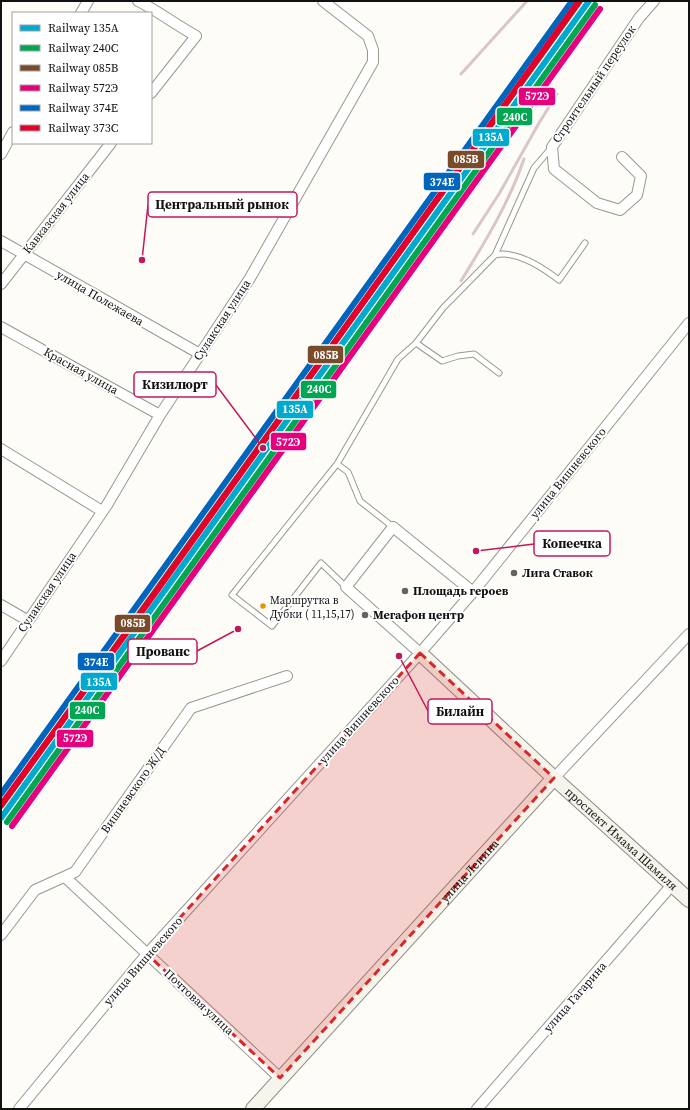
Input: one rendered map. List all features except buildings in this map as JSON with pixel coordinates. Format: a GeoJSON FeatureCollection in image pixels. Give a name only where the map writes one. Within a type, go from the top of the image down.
{"type":"FeatureCollection","features":[{"type":"Feature","properties":{"kind":"street"},"geometry":{"type":"LineString","coordinates":[[82,12],[88,1]]}},
{"type":"Feature","properties":{"kind":"street"},"geometry":{"type":"LineString","coordinates":[[138,1],[154,4],[179,27],[196,36],[152,92]]}},
{"type":"Feature","properties":{"kind":"street","name":"Сулакская улица"},"geometry":{"type":"LineString","coordinates":[[1,661],[27,620],[102,511],[160,415],[250,278],[373,62],[373,50],[368,36],[323,1]]}},
{"type":"Feature","properties":{"kind":"street","name":"Строительный переулок"},"geometry":{"type":"LineString","coordinates":[[622,156],[642,176],[637,195],[620,210],[597,203],[554,170],[552,147],[639,18],[654,1]]}},
{"type":"Feature","properties":{"kind":"street"},"geometry":{"type":"LineString","coordinates":[[1,154],[12,134]]}},
{"type":"Feature","properties":{"kind":"street","name":"Кавказская улица"},"geometry":{"type":"LineString","coordinates":[[1,284],[110,144]]}},
{"type":"Feature","properties":{"kind":"street","name":"улица Полежаева"},"geometry":{"type":"LineString","coordinates":[[1,241],[200,354]]}},
{"type":"Feature","properties":{"kind":"street","name":"улица Вишневского"},"geometry":{"type":"LineString","coordinates":[[19,1109],[147,954],[420,653],[473,592],[685,336],[689,323]]}},
{"type":"Feature","properties":{"kind":"street","name":"Красная улица"},"geometry":{"type":"LineString","coordinates":[[1,327],[160,415]]}},
{"type":"Feature","properties":{"kind":"street"},"geometry":{"type":"LineString","coordinates":[[1,449],[102,511]]}},
{"type":"Feature","properties":{"kind":"street"},"geometry":{"type":"LineString","coordinates":[[420,653],[346,587],[393,527],[473,592]]}},
{"type":"Feature","properties":{"kind":"street"},"geometry":{"type":"LineString","coordinates":[[1,604],[27,620]]}},
{"type":"Feature","properties":{"kind":"street","name":"улица Ленина"},"geometry":{"type":"LineString","coordinates":[[252,1109],[554,778],[689,634]]}},
{"type":"Feature","properties":{"kind":"street","name":"проспект Имама Шамиля"},"geometry":{"type":"LineString","coordinates":[[420,653],[554,778],[672,885],[688,895]]}},
{"type":"Feature","properties":{"kind":"street","name":"Вишневского Ж/Д"},"geometry":{"type":"LineString","coordinates":[[1,934],[35,890],[75,872],[191,708],[287,676]]}},
{"type":"Feature","properties":{"kind":"street","name":"Почтовая улица"},"geometry":{"type":"LineString","coordinates":[[65,877],[280,1078]]}},
{"type":"Feature","properties":{"kind":"street","name":"улица Гагарина"},"geometry":{"type":"LineString","coordinates":[[477,1109],[672,885]]}},
{"type":"Feature","properties":{"kind":"lane"},"geometry":{"type":"LineString","coordinates":[[346,587],[321,563],[272,626],[232,595],[337,464],[398,359],[416,344],[443,308],[495,255],[534,168],[552,147]]}},
{"type":"Feature","properties":{"kind":"lane"},"geometry":{"type":"LineString","coordinates":[[495,255],[504,253],[526,260],[558,280],[585,243]]}},
{"type":"Feature","properties":{"kind":"lane"},"geometry":{"type":"LineString","coordinates":[[416,344],[442,361],[458,356],[474,354],[499,374]]}},
{"type":"Feature","properties":{"kind":"lane"},"geometry":{"type":"LineString","coordinates":[[337,464],[348,472],[360,501],[393,527]]}},
{"type":"Feature","properties":{"kind":"highlighted area"},"geometry":{"type":"Polygon","coordinates":[[[420,653],[554,778],[280,1078],[147,954],[420,653]]]}},
{"type":"Feature","properties":{"kind":"railway"},"geometry":{"type":"LineString","coordinates":[[461,74],[527,1]]}},
{"type":"Feature","properties":{"kind":"railway"},"geometry":{"type":"LineString","coordinates":[[473,234],[499,194],[557,94]]}},
{"type":"Feature","properties":{"kind":"railway"},"geometry":{"type":"LineString","coordinates":[[461,281],[488,237],[504,207],[524,159]]}},
{"type":"Feature","properties":{"kind":"rail line","name":"374Е"},"geometry":{"type":"LineString","coordinates":[[1,794],[572,1]]}},
{"type":"Feature","properties":{"kind":"rail line","name":"373C"},"geometry":{"type":"LineString","coordinates":[[1,805],[138,617],[579,1]]}},
{"type":"Feature","properties":{"kind":"rail line","name":"085В"},"geometry":{"type":"LineString","coordinates":[[1,806],[580,1]]}},
{"type":"Feature","properties":{"kind":"rail line","name":"135А"},"geometry":{"type":"LineString","coordinates":[[1,818],[589,1]]}},
{"type":"Feature","properties":{"kind":"rail line","name":"240С"},"geometry":{"type":"LineString","coordinates":[[7,822],[595,5]]}},
{"type":"Feature","properties":{"kind":"rail line","name":"572Э"},"geometry":{"type":"LineString","coordinates":[[12,826],[600,9]]}},
{"type":"Feature","properties":{"kind":"place","name":"Центральный рынок"},"geometry":{"type":"Point","coordinates":[142,260]}},
{"type":"Feature","properties":{"kind":"place","name":"Кизилюрт"},"geometry":{"type":"Point","coordinates":[263,448]}},
{"type":"Feature","properties":{"kind":"place","name":"Копеечка"},"geometry":{"type":"Point","coordinates":[476,551]}},
{"type":"Feature","properties":{"kind":"place","name":"Лига Ставок"},"geometry":{"type":"Point","coordinates":[514,573]}},
{"type":"Feature","properties":{"kind":"place","name":"Площадь героев"},"geometry":{"type":"Point","coordinates":[405,591]}},
{"type":"Feature","properties":{"kind":"place","name":"Маршрутка в Дубки ( 11,15,17)"},"geometry":{"type":"Point","coordinates":[263,606]}},
{"type":"Feature","properties":{"kind":"place","name":"Мегафон центр"},"geometry":{"type":"Point","coordinates":[365,615]}},
{"type":"Feature","properties":{"kind":"place","name":"Прованс"},"geometry":{"type":"Point","coordinates":[238,629]}},
{"type":"Feature","properties":{"kind":"place","name":"Билайн"},"geometry":{"type":"Point","coordinates":[399,656]}}]}
